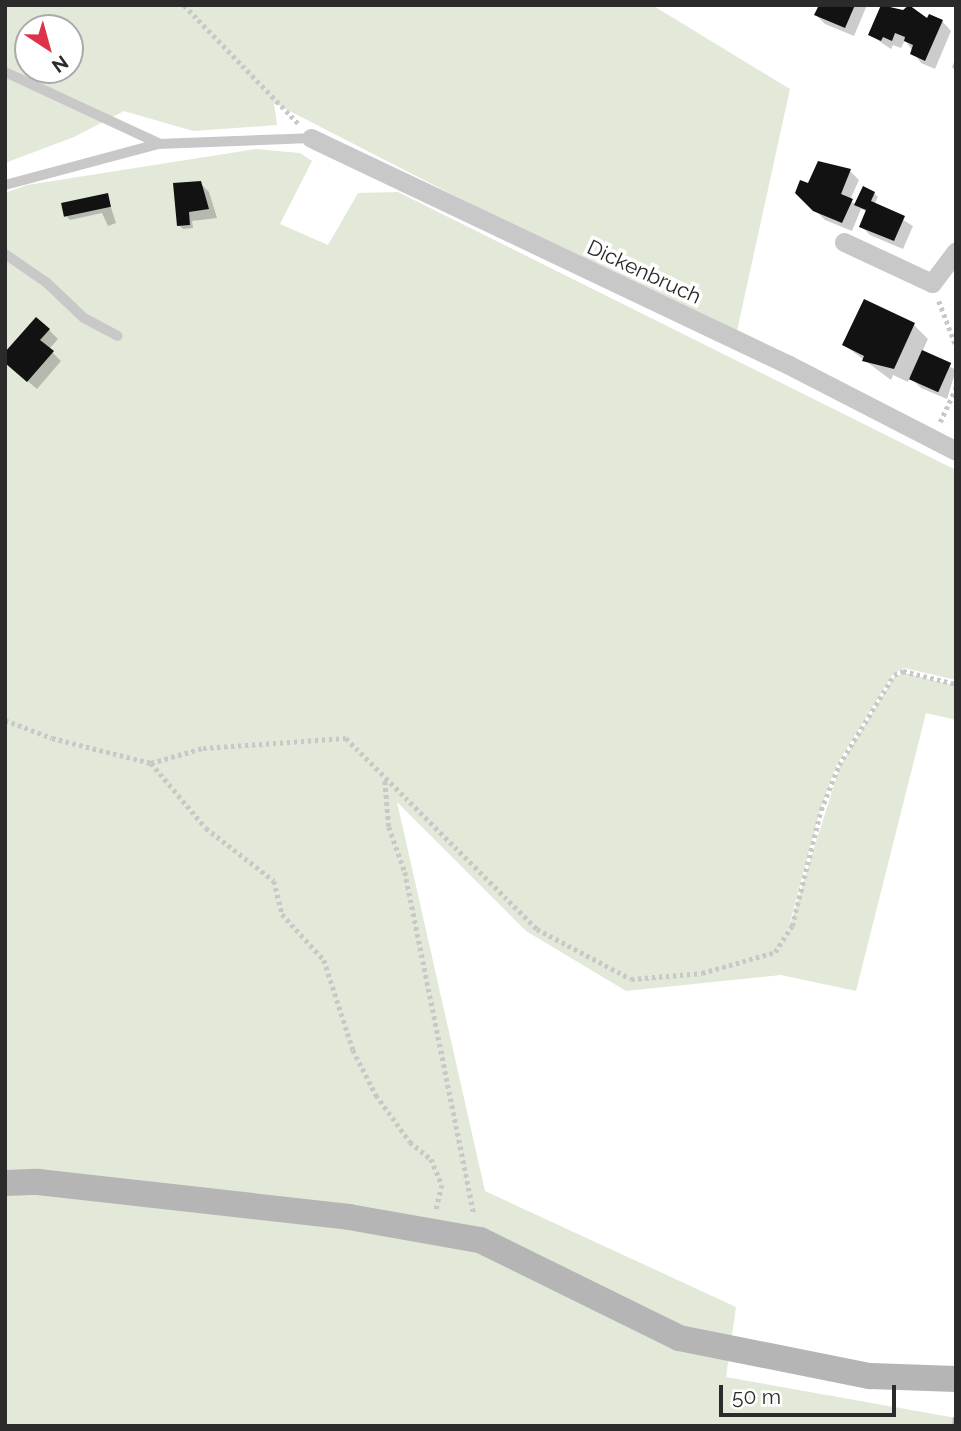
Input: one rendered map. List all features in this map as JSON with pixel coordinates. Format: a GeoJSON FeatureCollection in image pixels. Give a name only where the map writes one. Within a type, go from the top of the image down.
{"type":"FeatureCollection","features":[{"type":"Feature","properties":{"kind":"main road"},"geometry":{"type":"LineString","coordinates":[[5,1182],[38,1182],[418,1229],[480,1240],[679,1338],[870,1376],[956,1380]]}},
{"type":"Feature","properties":{"kind":"street","name":"Dickenbruch"},"geometry":{"type":"LineString","coordinates":[[311,138],[789,365],[956,451]]}},
{"type":"Feature","properties":{"kind":"street"},"geometry":{"type":"LineString","coordinates":[[844,242],[932,283],[956,251]]}},
{"type":"Feature","properties":{"kind":"lane"},"geometry":{"type":"LineString","coordinates":[[5,72],[158,144]]}},
{"type":"Feature","properties":{"kind":"lane"},"geometry":{"type":"LineString","coordinates":[[5,185],[158,144],[311,138]]}},
{"type":"Feature","properties":{"kind":"lane"},"geometry":{"type":"LineString","coordinates":[[5,254],[47,283],[84,318],[118,336]]}},
{"type":"Feature","properties":{"kind":"path"},"geometry":{"type":"LineString","coordinates":[[184,5],[311,138]]}},
{"type":"Feature","properties":{"kind":"path"},"geometry":{"type":"LineString","coordinates":[[932,283],[956,346]]}},
{"type":"Feature","properties":{"kind":"path"},"geometry":{"type":"LineString","coordinates":[[932,439],[956,388]]}},
{"type":"Feature","properties":{"kind":"path"},"geometry":{"type":"LineString","coordinates":[[5,720],[52,738],[151,763],[203,748],[346,738],[385,780],[419,808],[537,929],[631,979],[702,973],[775,952],[792,926],[821,810],[839,765],[894,675],[903,671],[956,684]]}},
{"type":"Feature","properties":{"kind":"path"},"geometry":{"type":"LineString","coordinates":[[151,763],[206,828],[274,881],[282,914],[324,960],[353,1050],[376,1095],[410,1142],[431,1159],[442,1185],[436,1210],[418,1229]]}},
{"type":"Feature","properties":{"kind":"path"},"geometry":{"type":"LineString","coordinates":[[385,780],[389,827],[405,872],[480,1240]]}},
{"type":"Feature","properties":{"kind":"green space"},"geometry":{"type":"Polygon","coordinates":[[[5,5],[652,5],[790,89],[735,340],[274,103],[277,125],[193,131],[124,111],[74,137],[5,163],[5,5]]]}},
{"type":"Feature","properties":{"kind":"green space"},"geometry":{"type":"Polygon","coordinates":[[[256,149],[300,153],[312,161],[280,224],[328,245],[358,193],[398,192],[956,470],[956,680],[904,668],[893,674],[837,764],[820,810],[787,934],[840,766],[894,677],[904,673],[956,686],[956,720],[926,713],[856,991],[781,975],[626,991],[526,931],[397,802],[485,1191],[736,1307],[726,1377],[956,1418],[956,1426],[5,1426],[5,193],[27,185],[256,149]]]}},
{"type":"Feature","properties":{"kind":"building"},"geometry":{"type":"Polygon","coordinates":[[[819,5],[855,5],[845,28],[814,15],[819,5]]]}},
{"type":"Feature","properties":{"kind":"building"},"geometry":{"type":"Polygon","coordinates":[[[881,5],[903,10],[909,5],[927,18],[929,14],[943,20],[925,61],[910,54],[913,45],[904,41],[905,37],[895,33],[892,41],[883,37],[881,41],[868,35],[881,5]]]}},
{"type":"Feature","properties":{"kind":"building"},"geometry":{"type":"Polygon","coordinates":[[[818,161],[851,169],[841,194],[853,199],[842,223],[813,211],[795,193],[800,180],[808,183],[818,161]]]}},
{"type":"Feature","properties":{"kind":"building"},"geometry":{"type":"Polygon","coordinates":[[[201,181],[209,209],[189,212],[190,225],[177,226],[173,183],[201,181]]]}},
{"type":"Feature","properties":{"kind":"building"},"geometry":{"type":"Polygon","coordinates":[[[863,186],[875,192],[871,201],[905,216],[894,241],[859,227],[866,210],[854,205],[863,186]]]}},
{"type":"Feature","properties":{"kind":"building"},"geometry":{"type":"Polygon","coordinates":[[[108,193],[111,207],[64,217],[61,203],[108,193]]]}},
{"type":"Feature","properties":{"kind":"building"},"geometry":{"type":"Polygon","coordinates":[[[864,299],[915,323],[894,369],[862,361],[864,356],[842,345],[864,299]]]}},
{"type":"Feature","properties":{"kind":"building"},"geometry":{"type":"Polygon","coordinates":[[[36,317],[50,329],[40,340],[54,351],[27,382],[5,363],[5,352],[36,317]]]}},
{"type":"Feature","properties":{"kind":"building"},"geometry":{"type":"Polygon","coordinates":[[[922,350],[951,363],[938,392],[909,379],[922,350]]]}}]}
